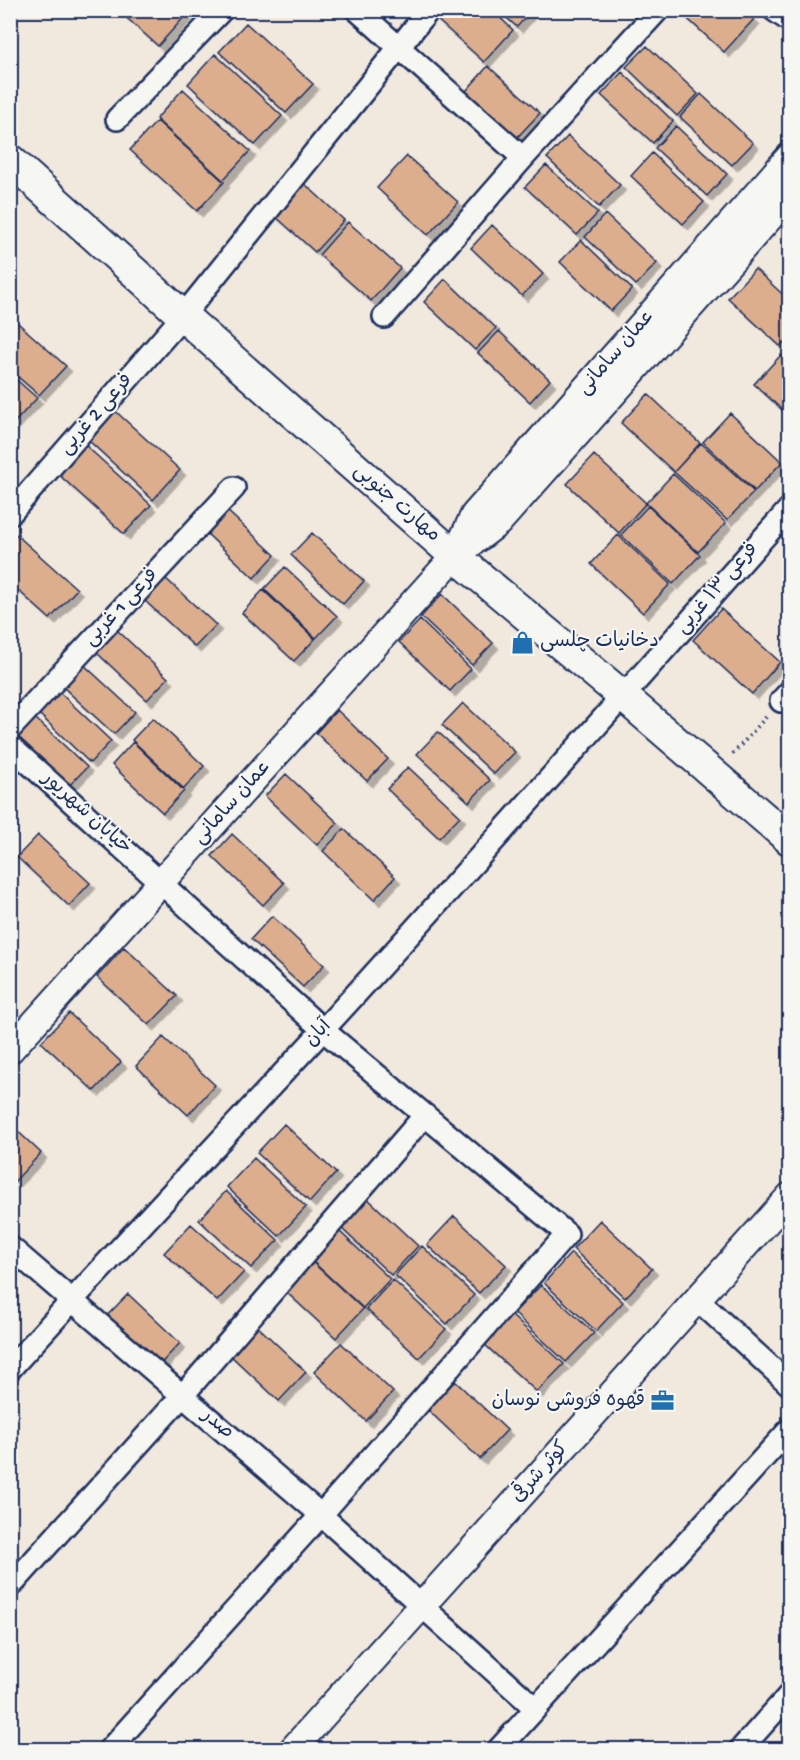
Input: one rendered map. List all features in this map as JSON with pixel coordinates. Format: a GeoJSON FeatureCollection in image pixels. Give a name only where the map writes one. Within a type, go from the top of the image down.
{"type":"FeatureCollection","features":[{"type":"Feature","properties":{"kind":"main road","name":"مهارت جنوبی"},"geometry":{"type":"LineString","coordinates":[[10,160],[455,556],[624,697],[789,840]]}},
{"type":"Feature","properties":{"kind":"street"},"geometry":{"type":"LineString","coordinates":[[117,119],[222,10]]}},
{"type":"Feature","properties":{"kind":"street"},"geometry":{"type":"LineString","coordinates":[[357,10],[523,158]]}},
{"type":"Feature","properties":{"kind":"street","name":"فرعی 2 غربی"},"geometry":{"type":"LineString","coordinates":[[10,514],[183,316],[429,10]]}},
{"type":"Feature","properties":{"kind":"street"},"geometry":{"type":"LineString","coordinates":[[384,317],[523,158],[658,10]]}},
{"type":"Feature","properties":{"kind":"street"},"geometry":{"type":"LineString","coordinates":[[774,10],[789,21]]}},
{"type":"Feature","properties":{"kind":"street","name":"عمان سامانی"},"geometry":{"type":"LineString","coordinates":[[455,556],[474,515],[789,156]]}},
{"type":"Feature","properties":{"kind":"street","name":"عمان سامانی"},"geometry":{"type":"LineString","coordinates":[[10,1050],[455,556],[498,523],[789,195]]}},
{"type":"Feature","properties":{"kind":"street","name":"فرعی 1 غربی"},"geometry":{"type":"LineString","coordinates":[[10,729],[234,488]]}},
{"type":"Feature","properties":{"kind":"street","name":"فرعی ۱۳ غربی"},"geometry":{"type":"LineString","coordinates":[[624,697],[789,508]]}},
{"type":"Feature","properties":{"kind":"street","name":"آبان"},"geometry":{"type":"LineString","coordinates":[[10,1369],[624,697]]}},
{"type":"Feature","properties":{"kind":"street","name":"خیابان شهریور"},"geometry":{"type":"LineString","coordinates":[[10,746],[322,1030],[567,1234],[321,1515]]}},
{"type":"Feature","properties":{"kind":"street"},"geometry":{"type":"LineString","coordinates":[[10,1587],[183,1395],[425,1115]]}},
{"type":"Feature","properties":{"kind":"street","name":"کوثر شرقی"},"geometry":{"type":"LineString","coordinates":[[292,1749],[789,1196]]}},
{"type":"Feature","properties":{"kind":"street","name":"صدر"},"geometry":{"type":"LineString","coordinates":[[10,1247],[321,1515],[535,1708]]}},
{"type":"Feature","properties":{"kind":"street"},"geometry":{"type":"LineString","coordinates":[[697,1299],[789,1385]]}},
{"type":"Feature","properties":{"kind":"street"},"geometry":{"type":"LineString","coordinates":[[498,1749],[789,1429]]}},
{"type":"Feature","properties":{"kind":"street"},"geometry":{"type":"LineString","coordinates":[[109,1749],[321,1515]]}},
{"type":"Feature","properties":{"kind":"street"},"geometry":{"type":"LineString","coordinates":[[740,1749],[789,1694]]}},
{"type":"Feature","properties":{"kind":"path"},"geometry":{"type":"LineString","coordinates":[[714,775],[785,696]]}},
{"type":"Feature","properties":{"kind":"building"},"geometry":{"type":"Polygon","coordinates":[[[118,10],[184,10],[187,14],[158,46],[118,10]]]}},
{"type":"Feature","properties":{"kind":"building"},"geometry":{"type":"Polygon","coordinates":[[[438,10],[492,10],[513,30],[484,62],[433,16],[438,10]]]}},
{"type":"Feature","properties":{"kind":"building"},"geometry":{"type":"Polygon","coordinates":[[[498,10],[532,10],[517,27],[498,10]]]}},
{"type":"Feature","properties":{"kind":"building"},"geometry":{"type":"Polygon","coordinates":[[[678,10],[744,10],[754,19],[724,52],[678,10]]]}},
{"type":"Feature","properties":{"kind":"building"},"geometry":{"type":"Polygon","coordinates":[[[246,23],[313,84],[286,113],[219,52],[246,23]]]}},
{"type":"Feature","properties":{"kind":"building"},"geometry":{"type":"Polygon","coordinates":[[[647,46],[698,94],[677,116],[626,67],[647,46]]]}},
{"type":"Feature","properties":{"kind":"building"},"geometry":{"type":"Polygon","coordinates":[[[215,54],[282,116],[255,145],[188,84],[215,54]]]}},
{"type":"Feature","properties":{"kind":"building"},"geometry":{"type":"Polygon","coordinates":[[[488,66],[540,113],[510,145],[459,99],[488,66]]]}},
{"type":"Feature","properties":{"kind":"building"},"geometry":{"type":"Polygon","coordinates":[[[622,72],[673,121],[653,143],[601,95],[622,72]]]}},
{"type":"Feature","properties":{"kind":"building"},"geometry":{"type":"Polygon","coordinates":[[[183,89],[250,151],[223,180],[156,119],[183,89]]]}},
{"type":"Feature","properties":{"kind":"building"},"geometry":{"type":"Polygon","coordinates":[[[701,94],[753,143],[732,165],[680,117],[701,94]]]}},
{"type":"Feature","properties":{"kind":"building"},"geometry":{"type":"Polygon","coordinates":[[[157,121],[224,182],[197,211],[130,150],[157,121]]]}},
{"type":"Feature","properties":{"kind":"building"},"geometry":{"type":"Polygon","coordinates":[[[676,126],[727,174],[707,196],[655,148],[676,126]]]}},
{"type":"Feature","properties":{"kind":"building"},"geometry":{"type":"Polygon","coordinates":[[[568,136],[620,185],[599,207],[547,158],[568,136]]]}},
{"type":"Feature","properties":{"kind":"building"},"geometry":{"type":"Polygon","coordinates":[[[652,153],[704,202],[683,224],[631,176],[652,153]]]}},
{"type":"Feature","properties":{"kind":"building"},"geometry":{"type":"Polygon","coordinates":[[[407,156],[458,202],[428,235],[377,188],[407,156]]]}},
{"type":"Feature","properties":{"kind":"building"},"geometry":{"type":"Polygon","coordinates":[[[546,165],[598,213],[577,235],[525,187],[546,165]]]}},
{"type":"Feature","properties":{"kind":"building"},"geometry":{"type":"Polygon","coordinates":[[[293,173],[344,220],[315,252],[264,206],[293,173]]]}},
{"type":"Feature","properties":{"kind":"building"},"geometry":{"type":"Polygon","coordinates":[[[605,214],[657,263],[636,285],[585,237],[605,214]]]}},
{"type":"Feature","properties":{"kind":"building"},"geometry":{"type":"Polygon","coordinates":[[[348,222],[400,268],[371,301],[319,255],[348,222]]]}},
{"type":"Feature","properties":{"kind":"building"},"geometry":{"type":"Polygon","coordinates":[[[492,225],[543,274],[522,296],[471,248],[492,225]]]}},
{"type":"Feature","properties":{"kind":"building"},"geometry":{"type":"Polygon","coordinates":[[[581,240],[632,289],[611,311],[560,262],[581,240]]]}},
{"type":"Feature","properties":{"kind":"building"},"geometry":{"type":"Polygon","coordinates":[[[755,269],[790,301],[790,337],[780,346],[728,298],[755,269]]]}},
{"type":"Feature","properties":{"kind":"building"},"geometry":{"type":"Polygon","coordinates":[[[445,279],[496,328],[475,350],[424,302],[445,279]]]}},
{"type":"Feature","properties":{"kind":"building"},"geometry":{"type":"Polygon","coordinates":[[[10,316],[66,366],[39,395],[10,370],[10,316]]]}},
{"type":"Feature","properties":{"kind":"building"},"geometry":{"type":"Polygon","coordinates":[[[499,331],[550,380],[530,402],[478,353],[499,331]]]}},
{"type":"Feature","properties":{"kind":"building"},"geometry":{"type":"Polygon","coordinates":[[[781,355],[790,362],[790,417],[754,384],[781,355]]]}},
{"type":"Feature","properties":{"kind":"building"},"geometry":{"type":"Polygon","coordinates":[[[10,374],[37,398],[10,427],[10,374]]]}},
{"type":"Feature","properties":{"kind":"building"},"geometry":{"type":"Polygon","coordinates":[[[648,394],[700,443],[674,472],[621,423],[648,394]]]}},
{"type":"Feature","properties":{"kind":"building"},"geometry":{"type":"Polygon","coordinates":[[[113,409],[180,470],[153,500],[86,438],[113,409]]]}},
{"type":"Feature","properties":{"kind":"building"},"geometry":{"type":"Polygon","coordinates":[[[730,413],[782,462],[755,491],[703,442],[730,413]]]}},
{"type":"Feature","properties":{"kind":"building"},"geometry":{"type":"Polygon","coordinates":[[[701,443],[754,492],[727,520],[674,472],[701,443]]]}},
{"type":"Feature","properties":{"kind":"building"},"geometry":{"type":"Polygon","coordinates":[[[84,444],[151,505],[124,534],[57,473],[84,444]]]}},
{"type":"Feature","properties":{"kind":"building"},"geometry":{"type":"Polygon","coordinates":[[[594,455],[646,503],[619,533],[567,484],[594,455]]]}},
{"type":"Feature","properties":{"kind":"building"},"geometry":{"type":"Polygon","coordinates":[[[673,474],[726,523],[698,552],[646,503],[673,474]]]}},
{"type":"Feature","properties":{"kind":"building"},"geometry":{"type":"Polygon","coordinates":[[[648,506],[700,555],[673,584],[621,535],[648,506]]]}},
{"type":"Feature","properties":{"kind":"building"},"geometry":{"type":"Polygon","coordinates":[[[223,507],[275,555],[254,578],[202,529],[223,507]]]}},
{"type":"Feature","properties":{"kind":"building"},"geometry":{"type":"Polygon","coordinates":[[[10,529],[77,589],[50,619],[10,583],[10,529]]]}},
{"type":"Feature","properties":{"kind":"building"},"geometry":{"type":"Polygon","coordinates":[[[312,533],[364,581],[343,604],[291,555],[312,533]]]}},
{"type":"Feature","properties":{"kind":"building"},"geometry":{"type":"Polygon","coordinates":[[[618,535],[670,584],[643,613],[591,564],[618,535]]]}},
{"type":"Feature","properties":{"kind":"building"},"geometry":{"type":"Polygon","coordinates":[[[285,567],[337,616],[316,638],[264,589],[285,567]]]}},
{"type":"Feature","properties":{"kind":"building"},"geometry":{"type":"Polygon","coordinates":[[[164,577],[216,625],[195,647],[143,599],[164,577]]]}},
{"type":"Feature","properties":{"kind":"building"},"geometry":{"type":"Polygon","coordinates":[[[263,590],[315,639],[294,661],[242,613],[263,590]]]}},
{"type":"Feature","properties":{"kind":"building"},"geometry":{"type":"Polygon","coordinates":[[[442,594],[493,643],[472,665],[421,617],[442,594]]]}},
{"type":"Feature","properties":{"kind":"building"},"geometry":{"type":"Polygon","coordinates":[[[721,609],[780,662],[752,694],[693,640],[721,609]]]}},
{"type":"Feature","properties":{"kind":"building"},"geometry":{"type":"Polygon","coordinates":[[[420,620],[471,669],[450,691],[399,642],[420,620]]]}},
{"type":"Feature","properties":{"kind":"building"},"geometry":{"type":"Polygon","coordinates":[[[116,629],[168,678],[147,700],[96,652],[116,629]]]}},
{"type":"Feature","properties":{"kind":"building"},"geometry":{"type":"Polygon","coordinates":[[[83,664],[135,712],[114,734],[62,686],[83,664]]]}},
{"type":"Feature","properties":{"kind":"building"},"geometry":{"type":"Polygon","coordinates":[[[59,692],[111,741],[90,763],[39,714],[59,692]]]}},
{"type":"Feature","properties":{"kind":"building"},"geometry":{"type":"Polygon","coordinates":[[[463,703],[515,752],[494,774],[442,725],[463,703]]]}},
{"type":"Feature","properties":{"kind":"building"},"geometry":{"type":"Polygon","coordinates":[[[337,710],[388,759],[367,781],[316,733],[337,710]]]}},
{"type":"Feature","properties":{"kind":"building"},"geometry":{"type":"Polygon","coordinates":[[[35,718],[87,767],[66,789],[10,733],[35,718]]]}},
{"type":"Feature","properties":{"kind":"building"},"geometry":{"type":"Polygon","coordinates":[[[153,718],[204,766],[184,789],[132,740],[153,718]]]}},
{"type":"Feature","properties":{"kind":"building"},"geometry":{"type":"Polygon","coordinates":[[[438,732],[490,780],[469,802],[417,754],[438,732]]]}},
{"type":"Feature","properties":{"kind":"building"},"geometry":{"type":"Polygon","coordinates":[[[133,742],[184,791],[163,813],[112,765],[133,742]]]}},
{"type":"Feature","properties":{"kind":"building"},"geometry":{"type":"Polygon","coordinates":[[[408,767],[460,816],[439,838],[387,789],[408,767]]]}},
{"type":"Feature","properties":{"kind":"building"},"geometry":{"type":"Polygon","coordinates":[[[286,774],[338,823],[317,845],[265,796],[286,774]]]}},
{"type":"Feature","properties":{"kind":"building"},"geometry":{"type":"Polygon","coordinates":[[[344,829],[395,877],[374,900],[323,851],[344,829]]]}},
{"type":"Feature","properties":{"kind":"building"},"geometry":{"type":"Polygon","coordinates":[[[232,834],[284,883],[263,905],[212,856],[232,834]]]}},
{"type":"Feature","properties":{"kind":"building"},"geometry":{"type":"Polygon","coordinates":[[[38,835],[90,883],[69,906],[17,857],[38,835]]]}},
{"type":"Feature","properties":{"kind":"building"},"geometry":{"type":"Polygon","coordinates":[[[272,916],[324,965],[303,987],[251,939],[272,916]]]}},
{"type":"Feature","properties":{"kind":"building"},"geometry":{"type":"Polygon","coordinates":[[[124,947],[177,996],[149,1025],[97,977],[124,947]]]}},
{"type":"Feature","properties":{"kind":"building"},"geometry":{"type":"Polygon","coordinates":[[[69,1013],[121,1062],[94,1091],[41,1042],[69,1013]]]}},
{"type":"Feature","properties":{"kind":"building"},"geometry":{"type":"Polygon","coordinates":[[[163,1037],[215,1085],[188,1115],[136,1066],[163,1037]]]}},
{"type":"Feature","properties":{"kind":"building"},"geometry":{"type":"Polygon","coordinates":[[[10,1124],[41,1153],[14,1182],[10,1178],[10,1124]]]}},
{"type":"Feature","properties":{"kind":"building"},"geometry":{"type":"Polygon","coordinates":[[[284,1124],[336,1173],[310,1202],[257,1153],[284,1124]]]}},
{"type":"Feature","properties":{"kind":"building"},"geometry":{"type":"Polygon","coordinates":[[[254,1158],[306,1207],[279,1236],[227,1187],[254,1158]]]}},
{"type":"Feature","properties":{"kind":"building"},"geometry":{"type":"Polygon","coordinates":[[[226,1191],[278,1240],[251,1268],[199,1220],[226,1191]]]}},
{"type":"Feature","properties":{"kind":"building"},"geometry":{"type":"Polygon","coordinates":[[[366,1197],[418,1246],[391,1275],[339,1226],[366,1197]]]}},
{"type":"Feature","properties":{"kind":"building"},"geometry":{"type":"Polygon","coordinates":[[[454,1216],[506,1265],[479,1293],[427,1245],[454,1216]]]}},
{"type":"Feature","properties":{"kind":"building"},"geometry":{"type":"Polygon","coordinates":[[[600,1220],[652,1269],[625,1298],[573,1249],[600,1220]]]}},
{"type":"Feature","properties":{"kind":"building"},"geometry":{"type":"Polygon","coordinates":[[[191,1224],[244,1272],[217,1301],[164,1253],[191,1224]]]}},
{"type":"Feature","properties":{"kind":"building"},"geometry":{"type":"Polygon","coordinates":[[[338,1230],[390,1279],[363,1308],[310,1259],[338,1230]]]}},
{"type":"Feature","properties":{"kind":"building"},"geometry":{"type":"Polygon","coordinates":[[[422,1246],[474,1295],[447,1324],[395,1275],[422,1246]]]}},
{"type":"Feature","properties":{"kind":"building"},"geometry":{"type":"Polygon","coordinates":[[[571,1253],[623,1302],[596,1331],[544,1283],[571,1253]]]}},
{"type":"Feature","properties":{"kind":"building"},"geometry":{"type":"Polygon","coordinates":[[[310,1260],[363,1309],[336,1338],[283,1289],[310,1260]]]}},
{"type":"Feature","properties":{"kind":"building"},"geometry":{"type":"Polygon","coordinates":[[[393,1280],[446,1329],[419,1358],[366,1309],[393,1280]]]}},
{"type":"Feature","properties":{"kind":"building"},"geometry":{"type":"Polygon","coordinates":[[[541,1285],[594,1333],[566,1362],[514,1313],[541,1285]]]}},
{"type":"Feature","properties":{"kind":"building"},"geometry":{"type":"Polygon","coordinates":[[[128,1294],[180,1343],[153,1372],[100,1323],[128,1294]]]}},
{"type":"Feature","properties":{"kind":"building"},"geometry":{"type":"Polygon","coordinates":[[[511,1315],[564,1364],[537,1392],[484,1344],[511,1315]]]}},
{"type":"Feature","properties":{"kind":"building"},"geometry":{"type":"Polygon","coordinates":[[[254,1323],[306,1372],[279,1401],[227,1352],[254,1323]]]}},
{"type":"Feature","properties":{"kind":"building"},"geometry":{"type":"Polygon","coordinates":[[[341,1343],[393,1392],[366,1421],[314,1372],[341,1343]]]}},
{"type":"Feature","properties":{"kind":"building"},"geometry":{"type":"Polygon","coordinates":[[[455,1381],[507,1430],[480,1459],[428,1410],[455,1381]]]}},
{"type":"Feature","properties":{"kind":"place","name":"دخانیات چلسی"},"geometry":{"type":"Point","coordinates":[522,642]}},
{"type":"Feature","properties":{"kind":"place","name":"قهوه فروشی نوسان"},"geometry":{"type":"Point","coordinates":[663,1401]}}]}
